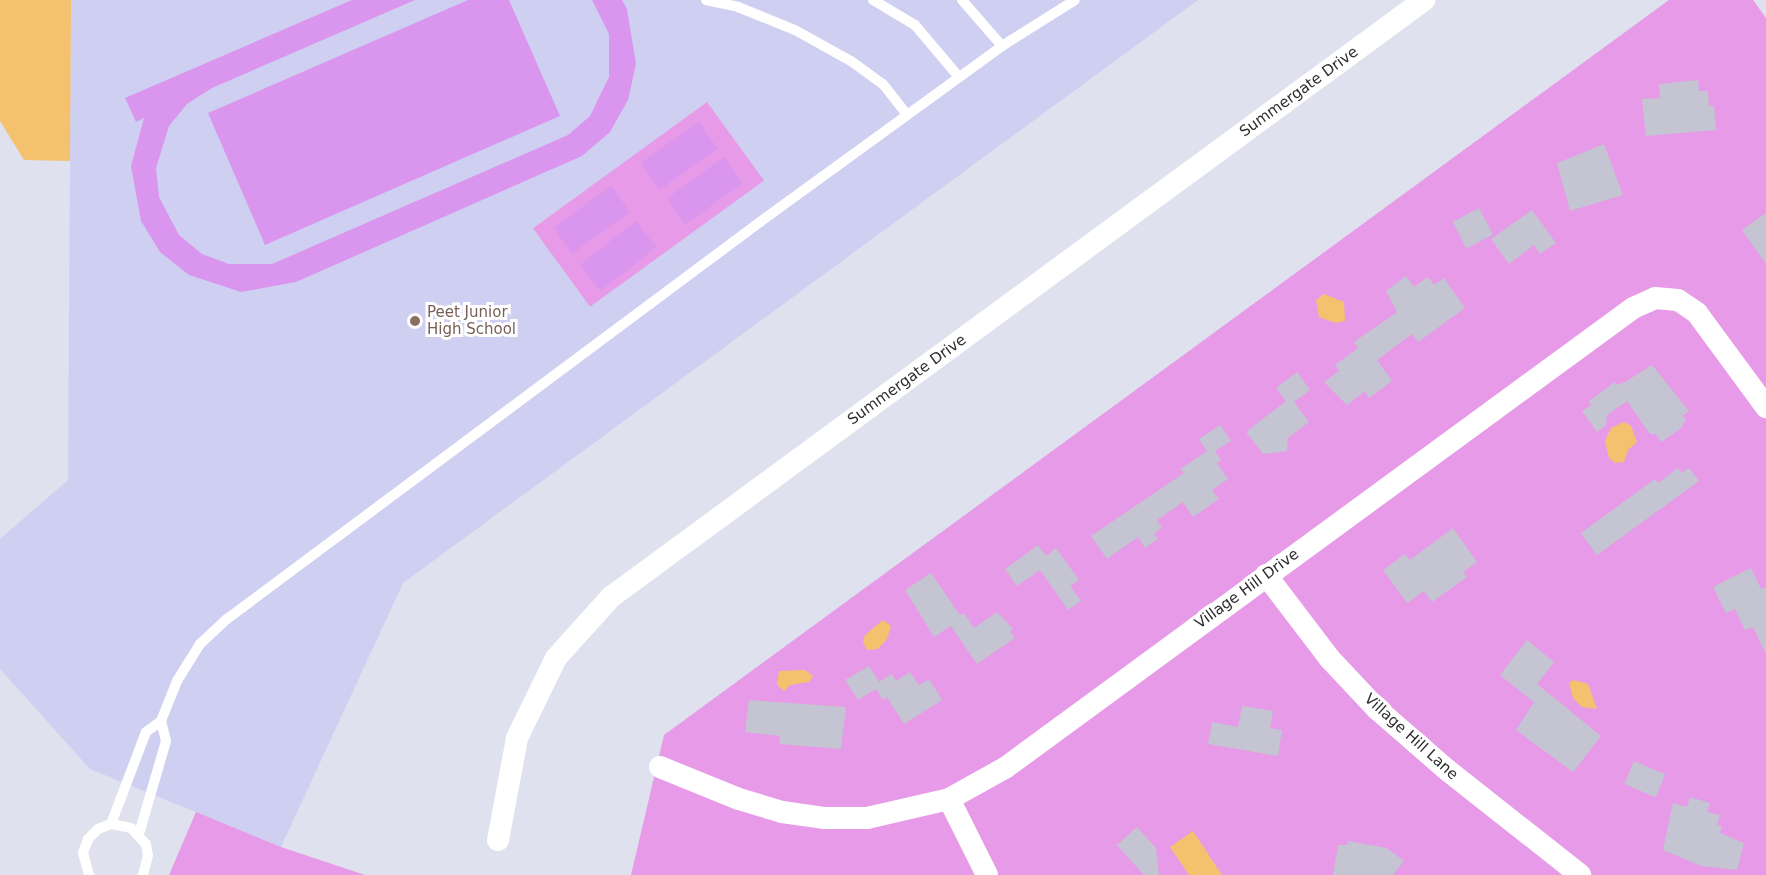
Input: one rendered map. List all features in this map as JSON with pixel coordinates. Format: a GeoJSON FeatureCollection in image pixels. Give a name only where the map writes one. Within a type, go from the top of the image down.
{"type":"FeatureCollection","features":[{"type":"Feature","properties":{"kind":"street","name":"Summergate Drive"},"geometry":{"type":"LineString","coordinates":[[498,840],[517,738],[556,658],[611,597],[1424,0]]}},
{"type":"Feature","properties":{"kind":"street","name":"Village Hill Drive"},"geometry":{"type":"LineString","coordinates":[[660,767],[739,799],[782,812],[824,818],[867,818],[949,799],[1005,768],[1633,308],[1655,298],[1678,300],[1697,313],[1766,407]]}},
{"type":"Feature","properties":{"kind":"street","name":"Village Hill Lane"},"geometry":{"type":"LineString","coordinates":[[1266,575],[1330,659],[1377,709],[1446,769],[1581,875]]}},
{"type":"Feature","properties":{"kind":"street"},"geometry":{"type":"LineString","coordinates":[[949,799],[987,875]]}},
{"type":"Feature","properties":{"kind":"lane"},"geometry":{"type":"LineString","coordinates":[[706,0],[738,7],[795,30],[851,61],[883,84],[907,115]]}},
{"type":"Feature","properties":{"kind":"lane"},"geometry":{"type":"LineString","coordinates":[[873,0],[915,25],[959,77]]}},
{"type":"Feature","properties":{"kind":"lane"},"geometry":{"type":"LineString","coordinates":[[962,0],[1002,46]]}},
{"type":"Feature","properties":{"kind":"lane"},"geometry":{"type":"LineString","coordinates":[[111,824],[146,732],[161,721],[177,681],[200,644],[227,619],[959,77],[1002,46],[1075,0]]}},
{"type":"Feature","properties":{"kind":"lane"},"geometry":{"type":"LineString","coordinates":[[139,834],[166,741],[161,721]]}},
{"type":"Feature","properties":{"kind":"lane"},"geometry":{"type":"LineString","coordinates":[[89,875],[83,853],[87,839],[98,829],[111,824],[131,828],[139,834],[148,855],[143,875]]}},
{"type":"Feature","properties":{"kind":"shaded area"},"geometry":{"type":"Polygon","coordinates":[[[0,0],[71,0],[70,161],[24,160],[0,121],[0,0]]]}},
{"type":"Feature","properties":{"kind":"shaded area","name":"Peet Junior High School"},"geometry":{"type":"Polygon","coordinates":[[[71,0],[1198,0],[403,583],[281,847],[90,769],[0,669],[0,539],[68,480],[71,0]]]}},
{"type":"Feature","properties":{"kind":"shaded area"},"geometry":{"type":"Polygon","coordinates":[[[352,0],[415,0],[212,88],[187,104],[169,126],[156,168],[159,197],[179,235],[202,254],[229,264],[272,264],[568,135],[590,116],[609,77],[609,34],[592,0],[622,0],[627,9],[636,64],[628,100],[610,132],[582,156],[296,282],[241,292],[189,275],[160,252],[141,221],[131,166],[144,118],[136,122],[125,98],[352,0]]]}},
{"type":"Feature","properties":{"kind":"shaded area"},"geometry":{"type":"Polygon","coordinates":[[[468,0],[509,0],[560,116],[265,245],[208,113],[468,0]]]}},
{"type":"Feature","properties":{"kind":"shaded area"},"geometry":{"type":"Polygon","coordinates":[[[1669,0],[1753,0],[1766,18],[1766,875],[631,875],[664,735],[1669,0]]]}},
{"type":"Feature","properties":{"kind":"shaded area"},"geometry":{"type":"Polygon","coordinates":[[[707,102],[764,180],[590,307],[533,228],[707,102]]]}},
{"type":"Feature","properties":{"kind":"shaded area"},"geometry":{"type":"Polygon","coordinates":[[[699,122],[718,149],[660,190],[641,163],[699,122]]]}},
{"type":"Feature","properties":{"kind":"shaded area"},"geometry":{"type":"Polygon","coordinates":[[[724,157],[743,183],[685,225],[667,199],[724,157]]]}},
{"type":"Feature","properties":{"kind":"shaded area"},"geometry":{"type":"Polygon","coordinates":[[[611,186],[630,212],[572,254],[554,228],[611,186]]]}},
{"type":"Feature","properties":{"kind":"shaded area"},"geometry":{"type":"Polygon","coordinates":[[[636,221],[656,247],[600,291],[580,265],[636,221]]]}},
{"type":"Feature","properties":{"kind":"shaded area"},"geometry":{"type":"Polygon","coordinates":[[[1324,294],[1344,302],[1345,321],[1336,323],[1319,317],[1316,300],[1324,294]]]}},
{"type":"Feature","properties":{"kind":"shaded area"},"geometry":{"type":"Polygon","coordinates":[[[1624,422],[1631,426],[1637,442],[1628,450],[1624,462],[1615,463],[1609,458],[1605,441],[1611,428],[1624,422]]]}},
{"type":"Feature","properties":{"kind":"shaded area"},"geometry":{"type":"Polygon","coordinates":[[[883,620],[891,626],[887,639],[878,649],[867,650],[863,642],[865,635],[883,620]]]}},
{"type":"Feature","properties":{"kind":"shaded area"},"geometry":{"type":"Polygon","coordinates":[[[805,670],[813,676],[809,682],[790,685],[784,691],[777,685],[779,671],[805,670]]]}},
{"type":"Feature","properties":{"kind":"shaded area"},"geometry":{"type":"Polygon","coordinates":[[[1574,680],[1588,684],[1597,709],[1582,707],[1573,698],[1569,683],[1574,680]]]}},
{"type":"Feature","properties":{"kind":"shaded area"},"geometry":{"type":"Polygon","coordinates":[[[196,812],[281,847],[365,875],[169,875],[196,812]]]}},
{"type":"Feature","properties":{"kind":"shaded area"},"geometry":{"type":"Polygon","coordinates":[[[1193,831],[1222,875],[1189,875],[1170,847],[1193,831]]]}},
{"type":"Feature","properties":{"kind":"building"},"geometry":{"type":"Polygon","coordinates":[[[1698,80],[1699,91],[1708,91],[1709,106],[1714,106],[1716,130],[1646,136],[1642,99],[1660,98],[1659,84],[1698,80]]]}},
{"type":"Feature","properties":{"kind":"building"},"geometry":{"type":"Polygon","coordinates":[[[1604,144],[1623,195],[1570,211],[1557,163],[1604,144]]]}},
{"type":"Feature","properties":{"kind":"building"},"geometry":{"type":"Polygon","coordinates":[[[1479,208],[1493,234],[1467,249],[1453,222],[1479,208]]]}},
{"type":"Feature","properties":{"kind":"building"},"geometry":{"type":"Polygon","coordinates":[[[1532,210],[1556,243],[1540,254],[1534,245],[1509,264],[1491,239],[1532,210]]]}},
{"type":"Feature","properties":{"kind":"building"},"geometry":{"type":"Polygon","coordinates":[[[1766,213],[1766,264],[1742,230],[1766,213]]]}},
{"type":"Feature","properties":{"kind":"building"},"geometry":{"type":"Polygon","coordinates":[[[1406,276],[1414,287],[1428,277],[1434,285],[1444,278],[1465,308],[1418,342],[1412,334],[1377,360],[1392,381],[1369,398],[1365,391],[1347,405],[1324,382],[1339,371],[1335,365],[1358,348],[1354,342],[1397,312],[1386,291],[1406,276]]]}},
{"type":"Feature","properties":{"kind":"building"},"geometry":{"type":"Polygon","coordinates":[[[1652,365],[1689,411],[1682,416],[1686,420],[1681,428],[1661,442],[1656,434],[1650,434],[1627,401],[1607,415],[1606,425],[1597,432],[1582,411],[1591,405],[1589,401],[1615,382],[1617,385],[1625,382],[1652,365]]]}},
{"type":"Feature","properties":{"kind":"building"},"geometry":{"type":"Polygon","coordinates":[[[1297,372],[1310,390],[1294,402],[1309,422],[1288,438],[1287,451],[1263,454],[1246,432],[1286,401],[1276,388],[1297,372]]]}},
{"type":"Feature","properties":{"kind":"building"},"geometry":{"type":"Polygon","coordinates":[[[1220,425],[1231,441],[1215,451],[1221,460],[1217,463],[1228,479],[1212,490],[1219,499],[1193,517],[1183,502],[1157,520],[1162,528],[1154,534],[1158,539],[1145,548],[1138,537],[1107,559],[1091,536],[1184,473],[1180,469],[1207,451],[1199,439],[1220,425]]]}},
{"type":"Feature","properties":{"kind":"building"},"geometry":{"type":"Polygon","coordinates":[[[1678,468],[1682,473],[1689,468],[1699,481],[1597,555],[1581,533],[1655,479],[1658,483],[1678,468]]]}},
{"type":"Feature","properties":{"kind":"building"},"geometry":{"type":"Polygon","coordinates":[[[1453,528],[1477,562],[1463,572],[1467,577],[1432,602],[1424,591],[1407,603],[1383,570],[1405,554],[1410,560],[1453,528]]]}},
{"type":"Feature","properties":{"kind":"building"},"geometry":{"type":"Polygon","coordinates":[[[1038,545],[1046,556],[1056,548],[1079,580],[1070,586],[1081,601],[1068,610],[1040,570],[1017,586],[1005,569],[1038,545]]]}},
{"type":"Feature","properties":{"kind":"building"},"geometry":{"type":"Polygon","coordinates":[[[1751,568],[1761,589],[1766,587],[1766,654],[1753,627],[1745,630],[1735,609],[1726,613],[1713,587],[1751,568]]]}},
{"type":"Feature","properties":{"kind":"building"},"geometry":{"type":"Polygon","coordinates":[[[931,573],[960,615],[964,613],[974,628],[997,612],[1013,629],[1010,631],[1015,638],[977,664],[951,626],[934,637],[905,590],[931,573]]]}},
{"type":"Feature","properties":{"kind":"building"},"geometry":{"type":"Polygon","coordinates":[[[1527,640],[1554,662],[1537,684],[1601,736],[1573,772],[1516,730],[1534,702],[1500,675],[1527,640]]]}},
{"type":"Feature","properties":{"kind":"building"},"geometry":{"type":"Polygon","coordinates":[[[869,666],[879,682],[892,674],[896,681],[910,672],[919,685],[929,679],[942,700],[904,724],[887,697],[883,700],[876,689],[858,700],[845,680],[869,666]]]}},
{"type":"Feature","properties":{"kind":"building"},"geometry":{"type":"Polygon","coordinates":[[[749,700],[846,707],[841,749],[779,744],[780,736],[745,732],[749,700]]]}},
{"type":"Feature","properties":{"kind":"building"},"geometry":{"type":"Polygon","coordinates":[[[1242,706],[1273,711],[1270,728],[1282,730],[1278,756],[1208,744],[1212,722],[1238,727],[1242,706]]]}},
{"type":"Feature","properties":{"kind":"building"},"geometry":{"type":"Polygon","coordinates":[[[1634,761],[1665,774],[1656,797],[1624,784],[1634,761]]]}},
{"type":"Feature","properties":{"kind":"building"},"geometry":{"type":"Polygon","coordinates":[[[1690,797],[1710,803],[1707,812],[1720,815],[1717,825],[1722,826],[1720,833],[1744,843],[1737,870],[1701,866],[1663,850],[1673,803],[1687,807],[1690,797]]]}},
{"type":"Feature","properties":{"kind":"building"},"geometry":{"type":"Polygon","coordinates":[[[1137,827],[1156,848],[1159,875],[1144,875],[1117,845],[1137,827]]]}},
{"type":"Feature","properties":{"kind":"building"},"geometry":{"type":"Polygon","coordinates":[[[1348,841],[1387,848],[1404,861],[1393,875],[1333,875],[1338,845],[1347,845],[1348,841]]]}},
{"type":"Feature","properties":{"kind":"place","name":"Peet Junior High School"},"geometry":{"type":"Point","coordinates":[415,321]}}]}
